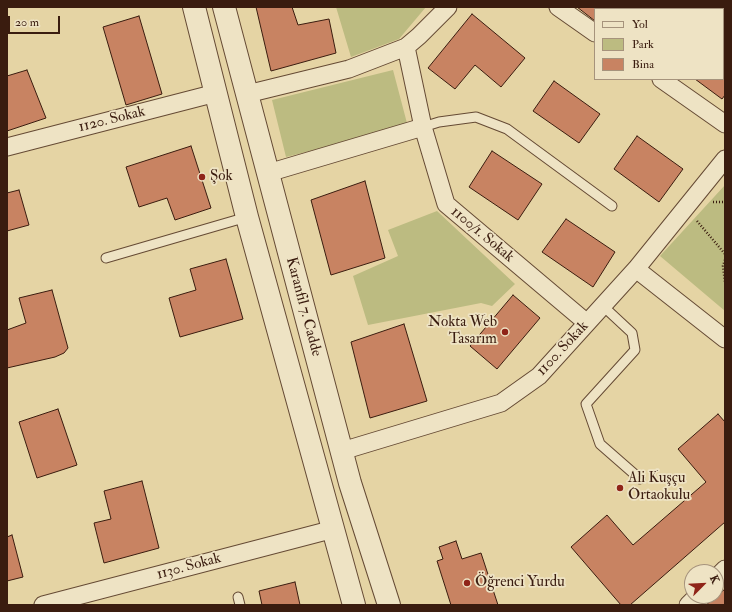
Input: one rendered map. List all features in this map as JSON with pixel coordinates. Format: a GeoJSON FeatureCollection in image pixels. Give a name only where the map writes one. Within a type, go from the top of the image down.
{"type":"FeatureCollection","features":[{"type":"Feature","properties":{"kind":"street","name":"Karanfil 7. Cadde"},"geometry":{"type":"LineString","coordinates":[[194,7],[247,217],[354,605]]}},
{"type":"Feature","properties":{"kind":"street","name":"Karanfil 7. Cadde"},"geometry":{"type":"LineString","coordinates":[[224,7],[342,451],[389,605]]}},
{"type":"Feature","properties":{"kind":"street"},"geometry":{"type":"LineString","coordinates":[[247,94],[348,69],[406,47],[420,36],[448,7]]}},
{"type":"Feature","properties":{"kind":"street"},"geometry":{"type":"LineString","coordinates":[[558,7],[594,32]]}},
{"type":"Feature","properties":{"kind":"street","name":"1100/1. Sokak"},"geometry":{"type":"LineString","coordinates":[[406,47],[423,127],[446,204],[587,323]]}},
{"type":"Feature","properties":{"kind":"street"},"geometry":{"type":"LineString","coordinates":[[662,80],[725,124]]}},
{"type":"Feature","properties":{"kind":"street","name":"1120. Sokak"},"geometry":{"type":"LineString","coordinates":[[7,147],[216,93]]}},
{"type":"Feature","properties":{"kind":"street"},"geometry":{"type":"LineString","coordinates":[[268,173],[423,127]]}},
{"type":"Feature","properties":{"kind":"street","name":"1100. Sokak"},"geometry":{"type":"LineString","coordinates":[[342,451],[501,404],[539,376],[636,270],[725,159]]}},
{"type":"Feature","properties":{"kind":"street"},"geometry":{"type":"LineString","coordinates":[[636,270],[725,339]]}},
{"type":"Feature","properties":{"kind":"street","name":"1130. Sokak"},"geometry":{"type":"LineString","coordinates":[[43,605],[83,600],[334,530]]}},
{"type":"Feature","properties":{"kind":"lane"},"geometry":{"type":"LineString","coordinates":[[423,127],[439,122],[476,117],[507,129],[612,206]]}},
{"type":"Feature","properties":{"kind":"lane"},"geometry":{"type":"LineString","coordinates":[[106,258],[247,217]]}},
{"type":"Feature","properties":{"kind":"lane"},"geometry":{"type":"LineString","coordinates":[[602,306],[632,333],[635,350],[586,404],[600,444],[640,479]]}},
{"type":"Feature","properties":{"kind":"path"},"geometry":{"type":"LineString","coordinates":[[725,202],[717,201],[686,208],[725,254]]}},
{"type":"Feature","properties":{"kind":"path"},"geometry":{"type":"LineString","coordinates":[[725,260],[723,266],[725,282]]}},
{"type":"Feature","properties":{"kind":"green space"},"geometry":{"type":"Polygon","coordinates":[[[336,7],[426,7],[399,39],[351,57],[336,7]]]}},
{"type":"Feature","properties":{"kind":"green space"},"geometry":{"type":"Polygon","coordinates":[[[393,70],[408,127],[286,157],[272,100],[393,70]]]}},
{"type":"Feature","properties":{"kind":"green space"},"geometry":{"type":"Polygon","coordinates":[[[725,185],[725,311],[660,256],[725,185]]]}},
{"type":"Feature","properties":{"kind":"green space"},"geometry":{"type":"Polygon","coordinates":[[[437,211],[515,284],[492,306],[481,303],[368,325],[353,276],[398,256],[388,230],[437,211]]]}},
{"type":"Feature","properties":{"kind":"building"},"geometry":{"type":"Polygon","coordinates":[[[256,7],[292,7],[298,25],[329,19],[336,53],[271,71],[256,7]]]}},
{"type":"Feature","properties":{"kind":"building"},"geometry":{"type":"Polygon","coordinates":[[[577,7],[644,7],[594,8],[594,20],[577,7]]]}},
{"type":"Feature","properties":{"kind":"building"},"geometry":{"type":"Polygon","coordinates":[[[472,14],[525,58],[501,87],[475,65],[455,89],[428,68],[472,14]]]}},
{"type":"Feature","properties":{"kind":"building"},"geometry":{"type":"Polygon","coordinates":[[[139,16],[162,94],[126,105],[103,27],[139,16]]]}},
{"type":"Feature","properties":{"kind":"building"},"geometry":{"type":"Polygon","coordinates":[[[724,48],[725,95],[722,99],[696,80],[724,80],[724,48]]]}},
{"type":"Feature","properties":{"kind":"building"},"geometry":{"type":"Polygon","coordinates":[[[27,70],[46,118],[7,131],[7,76],[27,70]]]}},
{"type":"Feature","properties":{"kind":"building"},"geometry":{"type":"Polygon","coordinates":[[[554,81],[600,114],[579,143],[533,111],[554,81]]]}},
{"type":"Feature","properties":{"kind":"building"},"geometry":{"type":"Polygon","coordinates":[[[637,136],[683,169],[659,202],[614,169],[637,136]]]}},
{"type":"Feature","properties":{"kind":"building"},"geometry":{"type":"Polygon","coordinates":[[[191,146],[211,208],[175,220],[167,198],[139,207],[126,167],[191,146]]]}},
{"type":"Feature","properties":{"kind":"building"},"geometry":{"type":"Polygon","coordinates":[[[492,151],[542,184],[518,220],[469,187],[492,151]]]}},
{"type":"Feature","properties":{"kind":"building"},"geometry":{"type":"Polygon","coordinates":[[[365,181],[385,258],[331,275],[311,200],[365,181]]]}},
{"type":"Feature","properties":{"kind":"building"},"geometry":{"type":"Polygon","coordinates":[[[19,190],[29,225],[7,231],[7,193],[19,190]]]}},
{"type":"Feature","properties":{"kind":"building"},"geometry":{"type":"Polygon","coordinates":[[[566,219],[615,252],[593,287],[542,252],[566,219]]]}},
{"type":"Feature","properties":{"kind":"building"},"geometry":{"type":"Polygon","coordinates":[[[226,259],[243,319],[180,337],[169,298],[196,290],[190,269],[226,259]]]}},
{"type":"Feature","properties":{"kind":"building"},"geometry":{"type":"Polygon","coordinates":[[[52,290],[68,348],[64,353],[55,357],[7,368],[7,330],[26,323],[19,298],[52,290]]]}},
{"type":"Feature","properties":{"kind":"building"},"geometry":{"type":"Polygon","coordinates":[[[513,295],[540,318],[497,369],[470,346],[513,295]]]}},
{"type":"Feature","properties":{"kind":"building"},"geometry":{"type":"Polygon","coordinates":[[[404,324],[427,401],[370,418],[351,342],[404,324]]]}},
{"type":"Feature","properties":{"kind":"building"},"geometry":{"type":"Polygon","coordinates":[[[58,409],[77,465],[37,478],[19,422],[58,409]]]}},
{"type":"Feature","properties":{"kind":"building"},"geometry":{"type":"Polygon","coordinates":[[[718,414],[725,422],[725,522],[630,605],[621,605],[571,547],[607,515],[633,545],[706,482],[678,449],[718,414]]]}},
{"type":"Feature","properties":{"kind":"building"},"geometry":{"type":"Polygon","coordinates":[[[142,481],[159,548],[104,563],[94,523],[111,519],[104,491],[142,481]]]}},
{"type":"Feature","properties":{"kind":"building"},"geometry":{"type":"Polygon","coordinates":[[[12,535],[23,577],[7,581],[7,537],[12,535]]]}},
{"type":"Feature","properties":{"kind":"building","name":"Öğrenci Yurdu"},"geometry":{"type":"Polygon","coordinates":[[[456,541],[462,559],[481,553],[498,605],[451,605],[437,561],[443,559],[439,547],[456,541]]]}},
{"type":"Feature","properties":{"kind":"building"},"geometry":{"type":"Polygon","coordinates":[[[295,582],[300,605],[262,605],[259,591],[295,582]]]}},
{"type":"Feature","properties":{"kind":"building"},"geometry":{"type":"Polygon","coordinates":[[[725,589],[725,605],[706,605],[724,604],[725,589]]]}},
{"type":"Feature","properties":{"kind":"place","name":"Şok"},"geometry":{"type":"Point","coordinates":[202,177]}},
{"type":"Feature","properties":{"kind":"place","name":"Nokta Web Tasarım"},"geometry":{"type":"Point","coordinates":[505,332]}},
{"type":"Feature","properties":{"kind":"place","name":"Ali Kuşçu Ortaokulu"},"geometry":{"type":"Point","coordinates":[620,488]}},
{"type":"Feature","properties":{"kind":"place","name":"Öğrenci Yurdu"},"geometry":{"type":"Point","coordinates":[467,583]}}]}
